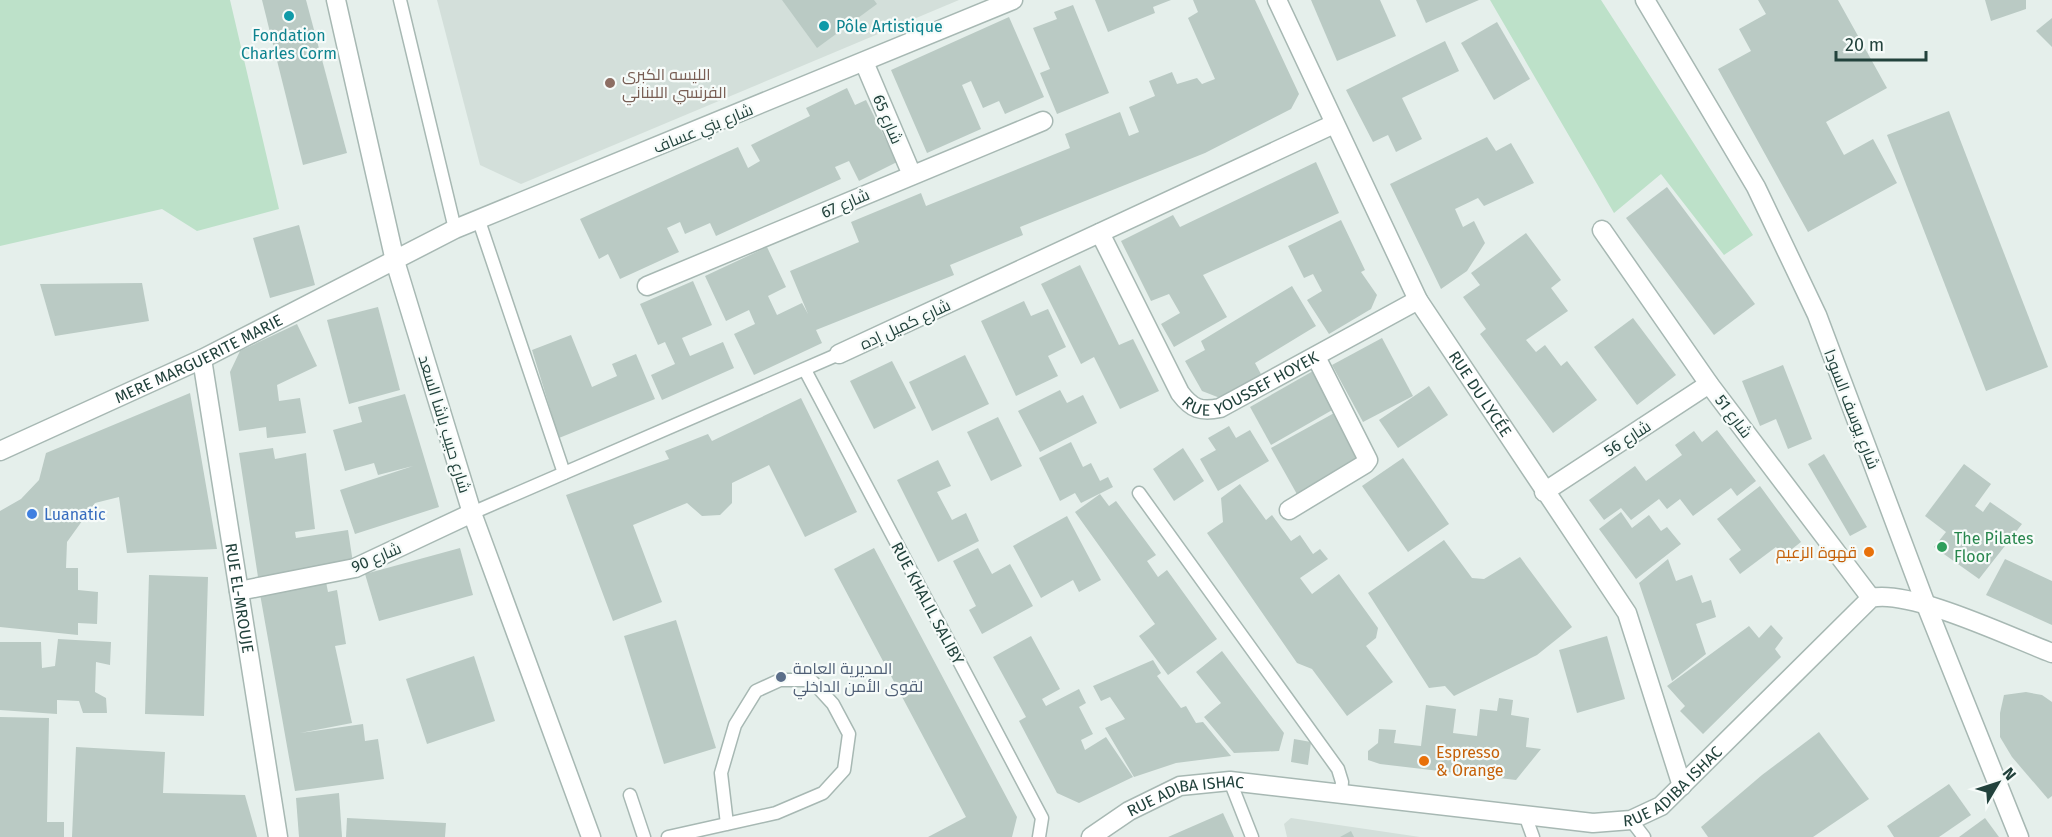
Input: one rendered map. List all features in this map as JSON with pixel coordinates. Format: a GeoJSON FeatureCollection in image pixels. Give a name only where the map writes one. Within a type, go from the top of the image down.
{"type":"FeatureCollection","features":[{"type":"Feature","properties":{"kind":"street","name":"شارع حبيب باشا السعد"},"geometry":{"type":"LineString","coordinates":[[336,0],[395,261],[472,513],[591,837]]}},
{"type":"Feature","properties":{"kind":"street","name":"شارع بني عساف"},"geometry":{"type":"LineString","coordinates":[[395,261],[455,229],[1013,0]]}},
{"type":"Feature","properties":{"kind":"street","name":"RUE DU LYCÉE"},"geometry":{"type":"LineString","coordinates":[[1276,0],[1418,300],[1544,492],[1627,613],[1682,786]]}},
{"type":"Feature","properties":{"kind":"street","name":"شارع يوسف السودا"},"geometry":{"type":"LineString","coordinates":[[1645,0],[1756,187],[1817,315],[1926,605],[2019,837]]}},
{"type":"Feature","properties":{"kind":"street","name":"شارع 65"},"geometry":{"type":"LineString","coordinates":[[864,62],[912,175]]}},
{"type":"Feature","properties":{"kind":"street","name":"شارع 67"},"geometry":{"type":"LineString","coordinates":[[647,285],[1043,121]]}},
{"type":"Feature","properties":{"kind":"street","name":"شارع كميل إده"},"geometry":{"type":"LineString","coordinates":[[839,354],[1334,124]]}},
{"type":"Feature","properties":{"kind":"street","name":"شارع 51"},"geometry":{"type":"LineString","coordinates":[[1602,230],[1709,384],[1870,598]]}},
{"type":"Feature","properties":{"kind":"street","name":"RUE YOUSSEF HOYEK"},"geometry":{"type":"LineString","coordinates":[[1100,233],[1180,393],[1195,408],[1206,411],[1220,408],[1418,300]]}},
{"type":"Feature","properties":{"kind":"street","name":"MERE MARGUERITE MARIE"},"geometry":{"type":"LineString","coordinates":[[0,451],[202,359],[395,261]]}},
{"type":"Feature","properties":{"kind":"street"},"geometry":{"type":"LineString","coordinates":[[1290,510],[1365,464],[1368,459],[1316,357]]}},
{"type":"Feature","properties":{"kind":"street","name":"RUE EL-MROUJE"},"geometry":{"type":"LineString","coordinates":[[202,359],[278,837]]}},
{"type":"Feature","properties":{"kind":"street","name":"شارع 56"},"geometry":{"type":"LineString","coordinates":[[1544,492],[1709,384]]}},
{"type":"Feature","properties":{"kind":"street","name":"شارع 90"},"geometry":{"type":"LineString","coordinates":[[239,591],[355,568],[472,513]]}},
{"type":"Feature","properties":{"kind":"street"},"geometry":{"type":"LineString","coordinates":[[1870,598],[1883,595],[1926,605],[2052,653]]}},
{"type":"Feature","properties":{"kind":"street","name":"RUE ADIBA ISHAC"},"geometry":{"type":"LineString","coordinates":[[1091,837],[1129,812],[1180,786],[1230,782],[1593,823],[1631,820],[1661,806],[1870,598]]}},
{"type":"Feature","properties":{"kind":"lane"},"geometry":{"type":"LineString","coordinates":[[400,0],[455,229]]}},
{"type":"Feature","properties":{"kind":"lane"},"geometry":{"type":"LineString","coordinates":[[479,221],[564,473]]}},
{"type":"Feature","properties":{"kind":"lane","name":"شارع كميل إده"},"geometry":{"type":"LineString","coordinates":[[472,513],[839,354]]}},
{"type":"Feature","properties":{"kind":"lane","name":"RUE KHALIL SALIBY"},"geometry":{"type":"LineString","coordinates":[[805,370],[1042,818],[1039,837]]}},
{"type":"Feature","properties":{"kind":"lane"},"geometry":{"type":"LineString","coordinates":[[1139,493],[1338,769],[1342,782],[1341,793]]}},
{"type":"Feature","properties":{"kind":"lane"},"geometry":{"type":"LineString","coordinates":[[668,837],[727,824],[776,813],[823,793],[844,770],[849,734],[833,704],[811,680],[780,680],[756,691],[735,725],[721,773],[727,824]]}},
{"type":"Feature","properties":{"kind":"lane"},"geometry":{"type":"LineString","coordinates":[[1230,782],[1252,837]]}},
{"type":"Feature","properties":{"kind":"lane"},"geometry":{"type":"LineString","coordinates":[[630,795],[644,837]]}},
{"type":"Feature","properties":{"kind":"lane"},"geometry":{"type":"LineString","coordinates":[[1525,815],[1533,837]]}},
{"type":"Feature","properties":{"kind":"lane"},"geometry":{"type":"LineString","coordinates":[[1631,820],[1644,837]]}},
{"type":"Feature","properties":{"kind":"shaded area","name":"الليسه الكبرى الفرنسي اللبناني"},"geometry":{"type":"Polygon","coordinates":[[[437,0],[959,0],[521,184],[480,165],[437,0]]]}},
{"type":"Feature","properties":{"kind":"shaded area"},"geometry":{"type":"Polygon","coordinates":[[[1291,818],[1420,837],[1287,837],[1284,824],[1291,818]]]}},
{"type":"Feature","properties":{"kind":"green space"},"geometry":{"type":"Polygon","coordinates":[[[0,0],[230,0],[279,209],[197,231],[162,209],[0,246],[0,0]]]}},
{"type":"Feature","properties":{"kind":"green space"},"geometry":{"type":"Polygon","coordinates":[[[1490,0],[1601,0],[1753,235],[1724,255],[1661,174],[1614,213],[1490,0]]]}},
{"type":"Feature","properties":{"kind":"building"},"geometry":{"type":"Polygon","coordinates":[[[262,0],[306,0],[347,153],[303,165],[262,0]]]}},
{"type":"Feature","properties":{"kind":"building","name":"Pôle Artistique"},"geometry":{"type":"Polygon","coordinates":[[[782,0],[874,0],[877,4],[817,48],[782,0]]]}},
{"type":"Feature","properties":{"kind":"building"},"geometry":{"type":"Polygon","coordinates":[[[1095,0],[1171,0],[1153,7],[1155,13],[1108,32],[1095,0]]]}},
{"type":"Feature","properties":{"kind":"building"},"geometry":{"type":"Polygon","coordinates":[[[1193,0],[1255,0],[1299,94],[1291,109],[1205,153],[1020,227],[1023,235],[950,265],[954,275],[816,330],[822,343],[754,375],[734,334],[755,324],[749,310],[726,321],[705,276],[767,247],[786,287],[768,296],[777,315],[802,303],[808,314],[790,271],[859,242],[851,222],[921,193],[926,206],[1070,148],[1065,134],[1120,112],[1129,136],[1139,132],[1129,107],[1155,96],[1149,81],[1172,72],[1177,84],[1197,78],[1202,84],[1215,79],[1188,18],[1198,12],[1193,0]]]}},
{"type":"Feature","properties":{"kind":"building"},"geometry":{"type":"Polygon","coordinates":[[[1311,0],[1380,0],[1396,36],[1337,61],[1311,0]]]}},
{"type":"Feature","properties":{"kind":"building"},"geometry":{"type":"Polygon","coordinates":[[[1416,0],[1479,0],[1426,23],[1416,0]]]}},
{"type":"Feature","properties":{"kind":"building"},"geometry":{"type":"Polygon","coordinates":[[[1758,0],[1838,0],[1887,88],[1826,122],[1844,155],[1873,139],[1897,183],[1808,232],[1718,69],[1751,51],[1739,29],[1766,14],[1758,0]]]}},
{"type":"Feature","properties":{"kind":"building"},"geometry":{"type":"Polygon","coordinates":[[[1985,0],[2026,0],[2026,9],[1991,21],[1985,0]]]}},
{"type":"Feature","properties":{"kind":"building"},"geometry":{"type":"Polygon","coordinates":[[[1073,5],[1109,93],[1057,114],[1040,73],[1050,69],[1033,28],[1057,19],[1054,12],[1073,5]]]}},
{"type":"Feature","properties":{"kind":"building"},"geometry":{"type":"Polygon","coordinates":[[[1009,17],[1044,97],[1005,114],[999,101],[983,108],[971,81],[962,85],[981,129],[927,153],[891,70],[1009,17]]]}},
{"type":"Feature","properties":{"kind":"building"},"geometry":{"type":"Polygon","coordinates":[[[2052,18],[2052,47],[2036,31],[2052,18]]]}},
{"type":"Feature","properties":{"kind":"building"},"geometry":{"type":"Polygon","coordinates":[[[1497,22],[1530,79],[1494,100],[1461,43],[1497,22]]]}},
{"type":"Feature","properties":{"kind":"building"},"geometry":{"type":"Polygon","coordinates":[[[1445,41],[1459,71],[1402,98],[1422,139],[1396,152],[1388,135],[1373,142],[1346,90],[1445,41]]]}},
{"type":"Feature","properties":{"kind":"building"},"geometry":{"type":"Polygon","coordinates":[[[847,88],[855,105],[866,100],[897,162],[859,181],[849,161],[835,167],[841,179],[716,236],[710,223],[685,234],[680,222],[667,228],[679,252],[620,279],[608,254],[599,259],[580,219],[738,147],[748,168],[760,161],[751,145],[810,116],[806,108],[847,88]]]}},
{"type":"Feature","properties":{"kind":"building"},"geometry":{"type":"Polygon","coordinates":[[[1949,111],[2048,367],[1986,391],[1887,135],[1949,111]]]}},
{"type":"Feature","properties":{"kind":"building"},"geometry":{"type":"Polygon","coordinates":[[[1487,137],[1496,151],[1511,143],[1534,183],[1484,206],[1478,198],[1455,209],[1463,227],[1474,221],[1485,243],[1467,271],[1441,289],[1390,184],[1487,137]]]}},
{"type":"Feature","properties":{"kind":"building"},"geometry":{"type":"Polygon","coordinates":[[[1316,162],[1339,213],[1203,275],[1227,317],[1174,347],[1161,324],[1180,313],[1169,294],[1151,301],[1121,241],[1173,215],[1180,227],[1316,162]]]}},
{"type":"Feature","properties":{"kind":"building"},"geometry":{"type":"Polygon","coordinates":[[[1667,187],[1755,304],[1714,335],[1626,218],[1667,187]]]}},
{"type":"Feature","properties":{"kind":"building"},"geometry":{"type":"Polygon","coordinates":[[[1341,220],[1365,270],[1361,272],[1377,295],[1371,309],[1329,334],[1307,300],[1322,291],[1313,274],[1304,278],[1288,246],[1341,220]]]}},
{"type":"Feature","properties":{"kind":"building"},"geometry":{"type":"Polygon","coordinates":[[[299,225],[315,285],[270,298],[253,238],[299,225]]]}},
{"type":"Feature","properties":{"kind":"building"},"geometry":{"type":"Polygon","coordinates":[[[1526,233],[1561,280],[1551,288],[1568,311],[1526,340],[1536,352],[1545,345],[1561,366],[1567,361],[1597,400],[1553,433],[1480,334],[1486,329],[1463,297],[1480,285],[1471,273],[1526,233]]]}},
{"type":"Feature","properties":{"kind":"building"},"geometry":{"type":"Polygon","coordinates":[[[1080,265],[1119,345],[1133,339],[1159,391],[1120,409],[1094,357],[1081,364],[1041,284],[1080,265]]]}},
{"type":"Feature","properties":{"kind":"building"},"geometry":{"type":"Polygon","coordinates":[[[693,281],[712,325],[682,338],[690,356],[723,342],[734,368],[662,400],[651,375],[675,364],[665,342],[658,345],[640,304],[693,281]]]}},
{"type":"Feature","properties":{"kind":"building"},"geometry":{"type":"Polygon","coordinates":[[[142,283],[149,321],[55,336],[40,284],[142,283]]]}},
{"type":"Feature","properties":{"kind":"building"},"geometry":{"type":"Polygon","coordinates":[[[1292,286],[1316,326],[1255,363],[1262,376],[1220,398],[1202,391],[1185,361],[1205,350],[1201,341],[1292,286]]]}},
{"type":"Feature","properties":{"kind":"building"},"geometry":{"type":"Polygon","coordinates":[[[1024,301],[1031,316],[1048,309],[1066,347],[1048,356],[1058,376],[1016,396],[981,321],[1024,301]]]}},
{"type":"Feature","properties":{"kind":"building"},"geometry":{"type":"Polygon","coordinates":[[[378,307],[400,390],[349,404],[327,320],[378,307]]]}},
{"type":"Feature","properties":{"kind":"building"},"geometry":{"type":"Polygon","coordinates":[[[1633,318],[1676,375],[1637,405],[1594,347],[1633,318]]]}},
{"type":"Feature","properties":{"kind":"building"},"geometry":{"type":"Polygon","coordinates":[[[297,324],[317,366],[277,385],[279,401],[300,398],[306,433],[267,438],[266,427],[239,431],[230,372],[240,351],[297,324]]]}},
{"type":"Feature","properties":{"kind":"building"},"geometry":{"type":"Polygon","coordinates":[[[571,335],[592,387],[617,376],[612,364],[636,354],[655,399],[559,438],[532,350],[571,335]]]}},
{"type":"Feature","properties":{"kind":"building"},"geometry":{"type":"Polygon","coordinates":[[[1382,338],[1413,396],[1363,422],[1332,365],[1382,338]]]}},
{"type":"Feature","properties":{"kind":"building"},"geometry":{"type":"Polygon","coordinates":[[[965,355],[989,404],[932,431],[909,382],[965,355]]]}},
{"type":"Feature","properties":{"kind":"building"},"geometry":{"type":"Polygon","coordinates":[[[892,361],[916,408],[874,429],[850,381],[892,361]]]}},
{"type":"Feature","properties":{"kind":"building"},"geometry":{"type":"Polygon","coordinates":[[[1783,365],[1812,439],[1788,449],[1776,419],[1760,426],[1742,381],[1783,365]]]}},
{"type":"Feature","properties":{"kind":"building"},"geometry":{"type":"Polygon","coordinates":[[[1313,371],[1334,409],[1271,445],[1250,407],[1313,371]]]}},
{"type":"Feature","properties":{"kind":"building"},"geometry":{"type":"Polygon","coordinates":[[[1429,386],[1448,415],[1398,448],[1379,420],[1429,386]]]}},
{"type":"Feature","properties":{"kind":"building"},"geometry":{"type":"Polygon","coordinates":[[[1060,390],[1067,403],[1083,395],[1097,423],[1040,452],[1018,411],[1060,390]]]}},
{"type":"Feature","properties":{"kind":"building"},"geometry":{"type":"Polygon","coordinates":[[[190,393],[217,549],[127,553],[119,497],[95,503],[67,542],[66,568],[78,568],[78,590],[98,592],[97,624],[78,623],[78,635],[0,627],[0,511],[21,499],[39,480],[46,453],[190,393]]]}},
{"type":"Feature","properties":{"kind":"building"},"geometry":{"type":"Polygon","coordinates":[[[405,394],[439,507],[355,534],[340,490],[413,466],[378,475],[374,463],[345,471],[333,430],[362,422],[358,407],[405,394]]]}},
{"type":"Feature","properties":{"kind":"building"},"geometry":{"type":"Polygon","coordinates":[[[801,398],[857,512],[805,537],[769,465],[732,483],[732,503],[720,515],[702,516],[687,503],[633,525],[662,602],[613,621],[566,495],[669,459],[665,451],[708,434],[712,441],[801,398]]]}},
{"type":"Feature","properties":{"kind":"building"},"geometry":{"type":"Polygon","coordinates":[[[1336,412],[1363,460],[1298,496],[1271,448],[1336,412]]]}},
{"type":"Feature","properties":{"kind":"building"},"geometry":{"type":"Polygon","coordinates":[[[998,417],[1022,466],[991,481],[967,432],[998,417]]]}},
{"type":"Feature","properties":{"kind":"building"},"geometry":{"type":"Polygon","coordinates":[[[1229,426],[1236,438],[1250,430],[1269,461],[1218,491],[1200,459],[1216,450],[1208,438],[1229,426]]]}},
{"type":"Feature","properties":{"kind":"building"},"geometry":{"type":"Polygon","coordinates":[[[1717,430],[1756,481],[1737,496],[1731,488],[1693,516],[1680,499],[1667,509],[1659,499],[1631,520],[1621,508],[1604,520],[1589,500],[1635,466],[1646,481],[1682,455],[1675,445],[1694,431],[1702,442],[1717,430]]]}},
{"type":"Feature","properties":{"kind":"building"},"geometry":{"type":"Polygon","coordinates":[[[1071,442],[1083,467],[1091,463],[1100,481],[1108,477],[1113,487],[1081,503],[1075,493],[1060,501],[1039,458],[1071,442]]]}},
{"type":"Feature","properties":{"kind":"building"},"geometry":{"type":"Polygon","coordinates":[[[273,448],[275,459],[306,453],[315,529],[295,532],[296,538],[348,530],[353,563],[258,577],[239,453],[273,448]]]}},
{"type":"Feature","properties":{"kind":"building"},"geometry":{"type":"Polygon","coordinates":[[[1183,448],[1204,481],[1174,501],[1153,469],[1183,448]]]}},
{"type":"Feature","properties":{"kind":"building"},"geometry":{"type":"Polygon","coordinates":[[[1824,454],[1867,527],[1850,536],[1808,464],[1824,454]]]}},
{"type":"Feature","properties":{"kind":"building"},"geometry":{"type":"Polygon","coordinates":[[[1403,458],[1449,524],[1408,552],[1362,486],[1403,458]]]}},
{"type":"Feature","properties":{"kind":"building"},"geometry":{"type":"Polygon","coordinates":[[[938,460],[951,486],[937,492],[952,520],[966,513],[979,541],[938,562],[897,480],[938,460]]]}},
{"type":"Feature","properties":{"kind":"building"},"geometry":{"type":"Polygon","coordinates":[[[1964,464],[1991,484],[1975,506],[1983,512],[1990,502],[2022,524],[1979,579],[1934,547],[1946,532],[1925,516],[1964,464]]]}},
{"type":"Feature","properties":{"kind":"building"},"geometry":{"type":"Polygon","coordinates":[[[1240,484],[1266,520],[1272,515],[1291,541],[1300,535],[1313,554],[1320,549],[1328,559],[1300,578],[1312,594],[1339,574],[1378,628],[1376,638],[1366,646],[1393,682],[1347,716],[1312,669],[1297,663],[1207,533],[1223,522],[1221,498],[1240,484]]]}},
{"type":"Feature","properties":{"kind":"building"},"geometry":{"type":"Polygon","coordinates":[[[1760,486],[1801,542],[1783,556],[1776,547],[1740,574],[1729,559],[1741,550],[1717,519],[1760,486]]]}},
{"type":"Feature","properties":{"kind":"building"},"geometry":{"type":"Polygon","coordinates":[[[1100,494],[1109,506],[1116,501],[1156,555],[1147,561],[1158,577],[1167,570],[1217,639],[1168,675],[1139,636],[1155,624],[1075,512],[1100,494]]]}},
{"type":"Feature","properties":{"kind":"building"},"geometry":{"type":"Polygon","coordinates":[[[1621,512],[1632,528],[1649,515],[1661,531],[1667,527],[1681,544],[1636,579],[1599,529],[1621,512]]]}},
{"type":"Feature","properties":{"kind":"building"},"geometry":{"type":"Polygon","coordinates":[[[1067,516],[1101,580],[1079,592],[1073,580],[1041,598],[1013,546],[1067,516]]]}},
{"type":"Feature","properties":{"kind":"building"},"geometry":{"type":"Polygon","coordinates":[[[1444,540],[1472,578],[1484,579],[1520,557],[1572,627],[1537,655],[1454,696],[1445,686],[1429,688],[1368,593],[1444,540]]]}},
{"type":"Feature","properties":{"kind":"building"},"geometry":{"type":"Polygon","coordinates":[[[460,548],[473,595],[379,621],[365,574],[460,548]]]}},
{"type":"Feature","properties":{"kind":"building"},"geometry":{"type":"Polygon","coordinates":[[[874,548],[1017,817],[1012,837],[928,837],[966,817],[834,569],[874,548]]]}},
{"type":"Feature","properties":{"kind":"building"},"geometry":{"type":"Polygon","coordinates":[[[978,548],[992,574],[1010,564],[1033,606],[982,634],[969,610],[976,606],[953,561],[978,548]]]}},
{"type":"Feature","properties":{"kind":"building"},"geometry":{"type":"Polygon","coordinates":[[[1668,559],[1676,581],[1692,575],[1702,603],[1711,600],[1716,617],[1696,624],[1706,654],[1672,681],[1639,583],[1668,559]]]}},
{"type":"Feature","properties":{"kind":"building"},"geometry":{"type":"Polygon","coordinates":[[[2005,559],[2052,581],[2052,625],[1986,595],[2005,559]]]}},
{"type":"Feature","properties":{"kind":"building"},"geometry":{"type":"Polygon","coordinates":[[[149,575],[208,577],[204,716],[145,714],[149,575]]]}},
{"type":"Feature","properties":{"kind":"building"},"geometry":{"type":"Polygon","coordinates":[[[326,582],[328,592],[337,590],[346,644],[335,646],[352,723],[300,733],[363,724],[365,741],[378,739],[384,779],[295,791],[260,594],[326,582]]]}},
{"type":"Feature","properties":{"kind":"building"},"geometry":{"type":"Polygon","coordinates":[[[676,620],[716,748],[664,764],[624,636],[676,620]]]}},
{"type":"Feature","properties":{"kind":"building"},"geometry":{"type":"Polygon","coordinates":[[[1771,625],[1783,638],[1775,649],[1781,657],[1703,734],[1680,711],[1685,706],[1667,686],[1749,626],[1759,638],[1771,625]]]}},
{"type":"Feature","properties":{"kind":"building"},"geometry":{"type":"Polygon","coordinates":[[[1031,636],[1060,689],[1042,699],[1046,706],[1079,689],[1086,703],[1079,707],[1093,734],[1081,740],[1085,750],[1106,737],[1133,777],[1079,803],[1057,793],[1019,721],[1026,717],[993,657],[1031,636]]]}},
{"type":"Feature","properties":{"kind":"building"},"geometry":{"type":"Polygon","coordinates":[[[1607,636],[1625,699],[1577,713],[1559,650],[1607,636]]]}},
{"type":"Feature","properties":{"kind":"building"},"geometry":{"type":"Polygon","coordinates":[[[58,639],[111,642],[110,665],[96,662],[95,692],[106,698],[107,713],[83,713],[79,701],[57,700],[57,714],[0,710],[0,642],[41,642],[42,668],[55,666],[58,639]]]}},
{"type":"Feature","properties":{"kind":"building"},"geometry":{"type":"Polygon","coordinates":[[[1222,651],[1284,733],[1279,751],[1234,753],[1204,717],[1221,703],[1196,672],[1222,651]]]}},
{"type":"Feature","properties":{"kind":"building"},"geometry":{"type":"Polygon","coordinates":[[[474,656],[495,721],[427,744],[406,679],[474,656]]]}},
{"type":"Feature","properties":{"kind":"building"},"geometry":{"type":"Polygon","coordinates":[[[1153,660],[1161,673],[1157,676],[1181,708],[1186,706],[1196,723],[1203,722],[1231,756],[1176,763],[1134,777],[1105,728],[1125,719],[1110,697],[1101,701],[1093,686],[1153,660]]]}},
{"type":"Feature","properties":{"kind":"building"},"geometry":{"type":"Polygon","coordinates":[[[2026,692],[2042,695],[2052,702],[2052,796],[2048,799],[2012,757],[2000,737],[2000,713],[2004,695],[2026,692]]]}},
{"type":"Feature","properties":{"kind":"building"},"geometry":{"type":"Polygon","coordinates":[[[1499,698],[1513,700],[1511,715],[1529,718],[1526,747],[1541,749],[1516,780],[1380,764],[1368,760],[1368,751],[1378,743],[1379,729],[1396,730],[1394,743],[1421,746],[1426,705],[1456,709],[1453,733],[1477,736],[1480,709],[1497,711],[1499,698]]]}},
{"type":"Feature","properties":{"kind":"building"},"geometry":{"type":"Polygon","coordinates":[[[0,717],[49,718],[47,822],[64,822],[64,837],[0,837],[0,717]]]}},
{"type":"Feature","properties":{"kind":"building"},"geometry":{"type":"Polygon","coordinates":[[[1819,732],[1869,799],[1813,837],[1708,837],[1701,827],[1762,775],[1819,732]]]}},
{"type":"Feature","properties":{"kind":"building"},"geometry":{"type":"Polygon","coordinates":[[[1294,739],[1311,742],[1308,765],[1291,762],[1294,739]]]}},
{"type":"Feature","properties":{"kind":"building"},"geometry":{"type":"Polygon","coordinates":[[[76,747],[165,752],[163,793],[245,795],[257,837],[72,837],[76,747]]]}},
{"type":"Feature","properties":{"kind":"building"},"geometry":{"type":"Polygon","coordinates":[[[1949,784],[1971,815],[1939,837],[1894,837],[1887,826],[1949,784]]]}},
{"type":"Feature","properties":{"kind":"building"},"geometry":{"type":"Polygon","coordinates":[[[339,793],[342,837],[299,837],[296,798],[339,793]]]}},
{"type":"Feature","properties":{"kind":"building"},"geometry":{"type":"Polygon","coordinates":[[[1223,813],[1234,837],[1168,837],[1223,813]]]}},
{"type":"Feature","properties":{"kind":"building"},"geometry":{"type":"Polygon","coordinates":[[[347,818],[446,823],[445,837],[346,837],[347,818]]]}},
{"type":"Feature","properties":{"kind":"building"},"geometry":{"type":"Polygon","coordinates":[[[1985,818],[1999,837],[1959,837],[1985,818]]]}},
{"type":"Feature","properties":{"kind":"building"},"geometry":{"type":"Polygon","coordinates":[[[1351,831],[1354,837],[1340,837],[1351,831]]]}},
{"type":"Feature","properties":{"kind":"place","name":"Fondation Charles Corm"},"geometry":{"type":"Point","coordinates":[289,16]}},
{"type":"Feature","properties":{"kind":"place","name":"Pôle Artistique"},"geometry":{"type":"Point","coordinates":[824,26]}},
{"type":"Feature","properties":{"kind":"place","name":"الليسه الكبرى الفرنسي اللبناني"},"geometry":{"type":"Point","coordinates":[610,83]}},
{"type":"Feature","properties":{"kind":"place","name":"Luanatic"},"geometry":{"type":"Point","coordinates":[32,514]}},
{"type":"Feature","properties":{"kind":"place","name":"The Pilates Floor"},"geometry":{"type":"Point","coordinates":[1942,547]}},
{"type":"Feature","properties":{"kind":"place","name":"قهوة الزعيم"},"geometry":{"type":"Point","coordinates":[1869,552]}},
{"type":"Feature","properties":{"kind":"place","name":"المديرية العامة لقوى الأمن الداخلي"},"geometry":{"type":"Point","coordinates":[781,677]}},
{"type":"Feature","properties":{"kind":"place","name":"Espresso & Orange"},"geometry":{"type":"Point","coordinates":[1424,761]}}]}
